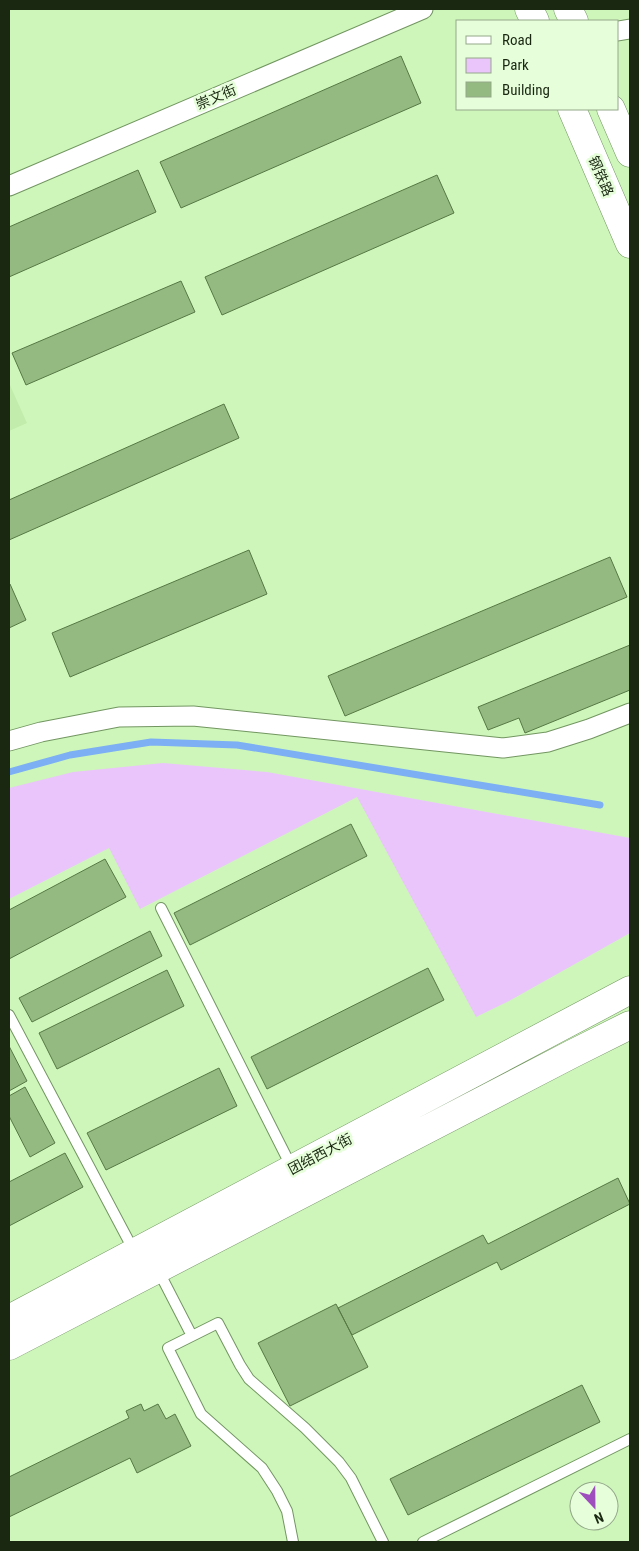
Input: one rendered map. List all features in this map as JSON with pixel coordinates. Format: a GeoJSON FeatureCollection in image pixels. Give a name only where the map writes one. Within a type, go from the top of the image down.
{"type":"FeatureCollection","features":[{"type":"Feature","properties":{"kind":"main road","name":"钢铁路"},"geometry":{"type":"LineString","coordinates":[[572,110],[630,244]]}},
{"type":"Feature","properties":{"kind":"main road"},"geometry":{"type":"LineString","coordinates":[[611,110],[630,153]]}},
{"type":"Feature","properties":{"kind":"main road","name":"团结西大街"},"geometry":{"type":"LineString","coordinates":[[9,1319],[630,990]]}},
{"type":"Feature","properties":{"kind":"main road","name":"团结西大街"},"geometry":{"type":"LineString","coordinates":[[9,1346],[630,1025]]}},
{"type":"Feature","properties":{"kind":"street","name":"崇文街"},"geometry":{"type":"LineString","coordinates":[[9,186],[423,9]]}},
{"type":"Feature","properties":{"kind":"street"},"geometry":{"type":"LineString","coordinates":[[9,741],[41,732],[119,717],[194,716],[503,748],[548,742],[590,729],[630,713]]}},
{"type":"Feature","properties":{"kind":"lane"},"geometry":{"type":"LineString","coordinates":[[161,908],[293,1169]]}},
{"type":"Feature","properties":{"kind":"lane"},"geometry":{"type":"LineString","coordinates":[[9,1015],[135,1252]]}},
{"type":"Feature","properties":{"kind":"lane"},"geometry":{"type":"LineString","coordinates":[[158,1269],[192,1336]]}},
{"type":"Feature","properties":{"kind":"lane"},"geometry":{"type":"LineString","coordinates":[[293,1542],[287,1511],[262,1468],[201,1414],[168,1348],[218,1322],[249,1379],[305,1428],[339,1462],[351,1478],[383,1542]]}},
{"type":"Feature","properties":{"kind":"lane"},"geometry":{"type":"LineString","coordinates":[[423,1542],[630,1439]]}},
{"type":"Feature","properties":{"kind":"shaded area"},"geometry":{"type":"Polygon","coordinates":[[[9,383],[27,423],[9,431],[9,383]]]}},
{"type":"Feature","properties":{"kind":"green space"},"geometry":{"type":"Polygon","coordinates":[[[163,763],[267,772],[630,838],[630,933],[509,1001],[476,1017],[357,797],[140,909],[109,848],[9,899],[9,788],[73,772],[163,763]]]}},
{"type":"Feature","properties":{"kind":"building"},"geometry":{"type":"Polygon","coordinates":[[[401,56],[421,103],[181,208],[160,162],[401,56]]]}},
{"type":"Feature","properties":{"kind":"building"},"geometry":{"type":"Polygon","coordinates":[[[138,170],[156,212],[9,277],[9,227],[138,170]]]}},
{"type":"Feature","properties":{"kind":"building"},"geometry":{"type":"Polygon","coordinates":[[[437,175],[454,213],[222,315],[205,277],[437,175]]]}},
{"type":"Feature","properties":{"kind":"building"},"geometry":{"type":"Polygon","coordinates":[[[181,281],[195,312],[26,385],[12,353],[181,281]]]}},
{"type":"Feature","properties":{"kind":"building"},"geometry":{"type":"Polygon","coordinates":[[[224,404],[239,438],[9,540],[9,500],[224,404]]]}},
{"type":"Feature","properties":{"kind":"building"},"geometry":{"type":"Polygon","coordinates":[[[249,550],[267,594],[70,677],[52,633],[249,550]]]}},
{"type":"Feature","properties":{"kind":"building"},"geometry":{"type":"Polygon","coordinates":[[[610,557],[627,597],[345,716],[328,676],[610,557]]]}},
{"type":"Feature","properties":{"kind":"building"},"geometry":{"type":"Polygon","coordinates":[[[9,585],[26,620],[9,628],[9,585]]]}},
{"type":"Feature","properties":{"kind":"building"},"geometry":{"type":"Polygon","coordinates":[[[630,645],[630,690],[525,733],[519,718],[488,730],[478,707],[630,645]]]}},
{"type":"Feature","properties":{"kind":"building"},"geometry":{"type":"Polygon","coordinates":[[[351,824],[367,856],[190,945],[174,913],[351,824]]]}},
{"type":"Feature","properties":{"kind":"building"},"geometry":{"type":"Polygon","coordinates":[[[105,859],[126,897],[9,959],[9,910],[105,859]]]}},
{"type":"Feature","properties":{"kind":"building"},"geometry":{"type":"Polygon","coordinates":[[[150,931],[162,956],[32,1022],[19,998],[150,931]]]}},
{"type":"Feature","properties":{"kind":"building"},"geometry":{"type":"Polygon","coordinates":[[[428,968],[444,1000],[267,1089],[251,1057],[428,968]]]}},
{"type":"Feature","properties":{"kind":"building"},"geometry":{"type":"Polygon","coordinates":[[[167,970],[184,1006],[57,1069],[39,1033],[167,970]]]}},
{"type":"Feature","properties":{"kind":"building"},"geometry":{"type":"Polygon","coordinates":[[[9,1046],[27,1081],[9,1091],[9,1046]]]}},
{"type":"Feature","properties":{"kind":"building"},"geometry":{"type":"Polygon","coordinates":[[[219,1068],[237,1106],[106,1170],[87,1133],[219,1068]]]}},
{"type":"Feature","properties":{"kind":"building"},"geometry":{"type":"Polygon","coordinates":[[[25,1087],[55,1143],[30,1157],[9,1116],[9,1096],[25,1087]]]}},
{"type":"Feature","properties":{"kind":"building"},"geometry":{"type":"Polygon","coordinates":[[[65,1153],[83,1187],[9,1226],[9,1182],[65,1153]]]}},
{"type":"Feature","properties":{"kind":"building"},"geometry":{"type":"Polygon","coordinates":[[[618,1178],[630,1204],[501,1270],[497,1262],[352,1335],[338,1308],[483,1235],[488,1244],[618,1178]]]}},
{"type":"Feature","properties":{"kind":"building"},"geometry":{"type":"Polygon","coordinates":[[[336,1304],[368,1367],[290,1406],[258,1343],[336,1304]]]}},
{"type":"Feature","properties":{"kind":"building"},"geometry":{"type":"Polygon","coordinates":[[[582,1385],[600,1422],[408,1515],[390,1479],[582,1385]]]}},
{"type":"Feature","properties":{"kind":"building"},"geometry":{"type":"Polygon","coordinates":[[[141,1404],[144,1411],[158,1404],[166,1419],[175,1414],[191,1446],[137,1473],[130,1458],[9,1517],[9,1477],[129,1418],[126,1411],[141,1404]]]}},
{"type":"Feature","properties":{"kind":"waterway"},"geometry":{"type":"LineString","coordinates":[[9,772],[70,755],[151,742],[237,745],[600,805]]}}]}
